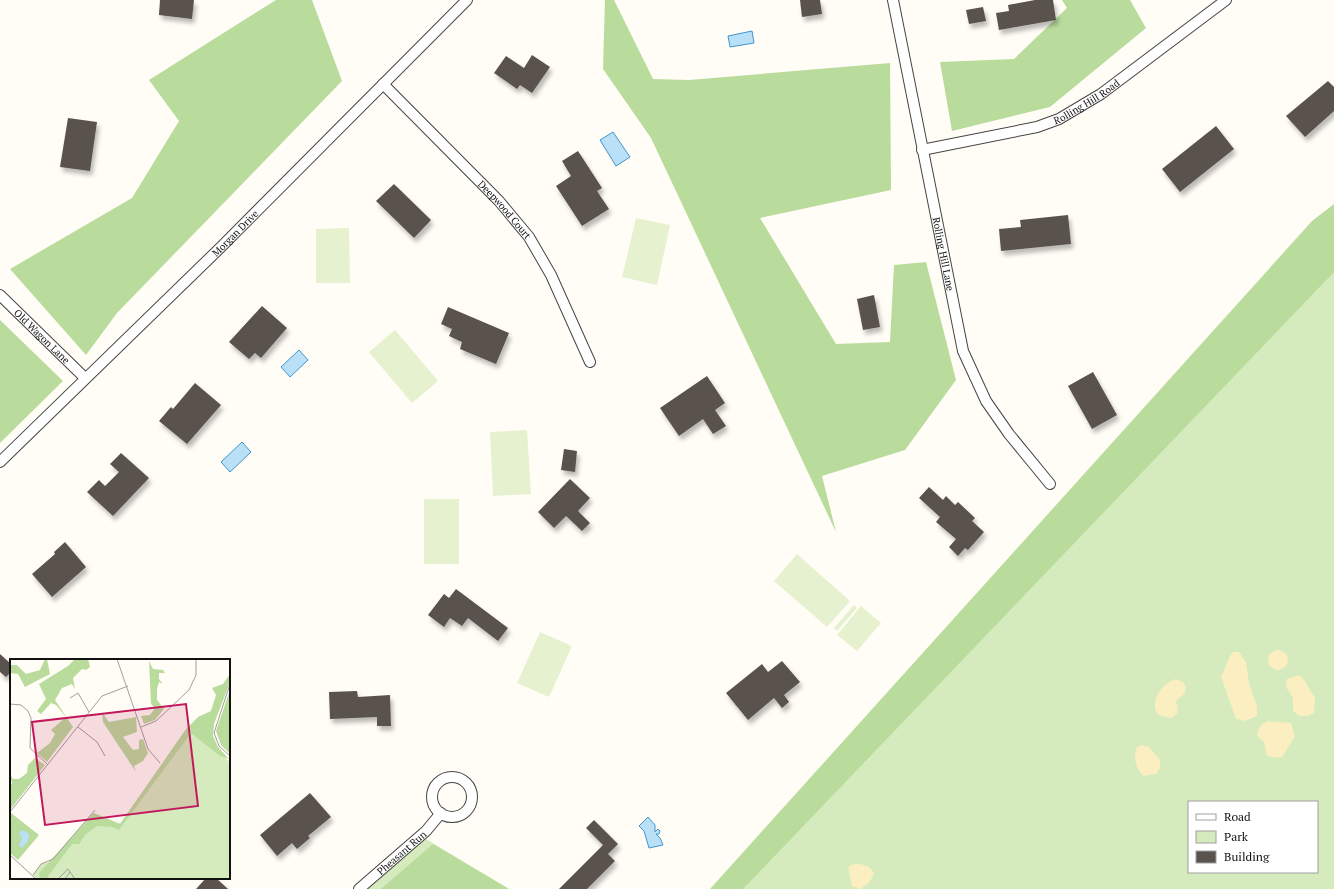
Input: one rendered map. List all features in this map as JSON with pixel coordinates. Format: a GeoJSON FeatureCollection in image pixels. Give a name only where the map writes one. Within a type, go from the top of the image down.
{"type":"FeatureCollection","features":[{"type":"Feature","properties":{"kind":"street","name":"Morgan Drive"},"geometry":{"type":"LineString","coordinates":[[0,462],[221,246],[467,0]]}},
{"type":"Feature","properties":{"kind":"street","name":"Rolling Hill Lane"},"geometry":{"type":"LineString","coordinates":[[894,0],[922,150],[963,351],[986,401],[1009,434],[1050,484]]}},
{"type":"Feature","properties":{"kind":"street","name":"Rolling Hill Road"},"geometry":{"type":"LineString","coordinates":[[922,150],[1037,127],[1059,119],[1101,94],[1226,0]]}},
{"type":"Feature","properties":{"kind":"street","name":"Deepwood Court"},"geometry":{"type":"LineString","coordinates":[[383,84],[499,201],[529,237],[550,275],[590,362]]}},
{"type":"Feature","properties":{"kind":"street","name":"Old Wagon Lane"},"geometry":{"type":"LineString","coordinates":[[0,295],[85,378]]}},
{"type":"Feature","properties":{"kind":"street"},"geometry":{"type":"LineString","coordinates":[[446,777],[459,777],[464,780],[472,792],[471,805],[466,811],[454,817],[441,813],[433,803],[432,797],[436,784],[446,777]]}},
{"type":"Feature","properties":{"kind":"street","name":"Pheasant Run"},"geometry":{"type":"LineString","coordinates":[[359,889],[426,831],[441,813]]}},
{"type":"Feature","properties":{"kind":"green space"},"geometry":{"type":"Polygon","coordinates":[[[276,0],[312,0],[342,81],[117,313],[86,355],[10,269],[132,198],[179,121],[149,80],[276,0]]]}},
{"type":"Feature","properties":{"kind":"green space"},"geometry":{"type":"Polygon","coordinates":[[[605,0],[614,0],[653,79],[689,80],[890,63],[891,190],[760,218],[836,344],[890,342],[894,265],[926,262],[956,380],[905,450],[822,476],[836,532],[651,138],[603,69],[605,0]]]}},
{"type":"Feature","properties":{"kind":"green space"},"geometry":{"type":"Polygon","coordinates":[[[1062,0],[1130,0],[1146,28],[1050,107],[952,131],[940,62],[1014,59],[1067,8],[1062,0]]]}},
{"type":"Feature","properties":{"kind":"green space"},"geometry":{"type":"Polygon","coordinates":[[[1334,204],[1334,272],[743,889],[710,889],[1312,221],[1334,204]]]}},
{"type":"Feature","properties":{"kind":"green space"},"geometry":{"type":"Polygon","coordinates":[[[1334,217],[1334,889],[711,889],[1334,217]]]}},
{"type":"Feature","properties":{"kind":"green space"},"geometry":{"type":"Polygon","coordinates":[[[636,218],[670,225],[657,285],[622,277],[636,218]]]}},
{"type":"Feature","properties":{"kind":"green space"},"geometry":{"type":"Polygon","coordinates":[[[349,228],[350,283],[316,283],[316,229],[349,228]]]}},
{"type":"Feature","properties":{"kind":"green space"},"geometry":{"type":"Polygon","coordinates":[[[0,320],[63,381],[0,443],[0,320]]]}},
{"type":"Feature","properties":{"kind":"green space"},"geometry":{"type":"Polygon","coordinates":[[[395,330],[438,381],[412,403],[369,352],[395,330]]]}},
{"type":"Feature","properties":{"kind":"green space"},"geometry":{"type":"Polygon","coordinates":[[[527,430],[531,494],[493,496],[490,432],[527,430]]]}},
{"type":"Feature","properties":{"kind":"green space"},"geometry":{"type":"Polygon","coordinates":[[[424,499],[459,499],[459,564],[424,564],[424,499]]]}},
{"type":"Feature","properties":{"kind":"green space"},"geometry":{"type":"Polygon","coordinates":[[[797,554],[850,601],[827,627],[774,581],[797,554]]]}},
{"type":"Feature","properties":{"kind":"green space"},"geometry":{"type":"Polygon","coordinates":[[[854,605],[857,608],[837,631],[834,628],[854,605]]]}},
{"type":"Feature","properties":{"kind":"green space"},"geometry":{"type":"Polygon","coordinates":[[[861,606],[881,623],[857,651],[837,635],[861,606]]]}},
{"type":"Feature","properties":{"kind":"green space"},"geometry":{"type":"Polygon","coordinates":[[[540,632],[572,646],[549,697],[517,683],[540,632]]]}},
{"type":"Feature","properties":{"kind":"green space"},"geometry":{"type":"Polygon","coordinates":[[[421,836],[509,889],[359,889],[421,836]]]}},
{"type":"Feature","properties":{"kind":"green space"},"geometry":{"type":"Polygon","coordinates":[[[433,844],[509,889],[381,889],[433,844]]]}},
{"type":"Feature","properties":{"kind":"sand"},"geometry":{"type":"Polygon","coordinates":[[[1278,650],[1285,653],[1288,660],[1285,667],[1278,670],[1271,667],[1268,660],[1271,653],[1278,650]]]}},
{"type":"Feature","properties":{"kind":"sand"},"geometry":{"type":"Polygon","coordinates":[[[1233,652],[1239,652],[1246,662],[1249,683],[1257,706],[1257,716],[1245,721],[1236,719],[1221,677],[1233,652]]]}},
{"type":"Feature","properties":{"kind":"sand"},"geometry":{"type":"Polygon","coordinates":[[[1299,675],[1302,677],[1315,697],[1314,713],[1308,716],[1299,716],[1293,711],[1293,698],[1286,687],[1287,679],[1299,675]]]}},
{"type":"Feature","properties":{"kind":"sand"},"geometry":{"type":"Polygon","coordinates":[[[1176,679],[1183,682],[1186,687],[1184,694],[1175,702],[1178,706],[1177,714],[1171,718],[1158,715],[1155,704],[1158,693],[1166,684],[1176,679]]]}},
{"type":"Feature","properties":{"kind":"sand"},"geometry":{"type":"Polygon","coordinates":[[[1268,721],[1291,723],[1295,736],[1283,756],[1278,758],[1267,756],[1264,742],[1258,737],[1257,734],[1261,725],[1268,721]]]}},
{"type":"Feature","properties":{"kind":"sand"},"geometry":{"type":"Polygon","coordinates":[[[1142,745],[1149,747],[1160,760],[1160,768],[1156,774],[1144,776],[1137,766],[1135,758],[1136,751],[1137,747],[1142,745]]]}},
{"type":"Feature","properties":{"kind":"sand"},"geometry":{"type":"Polygon","coordinates":[[[854,864],[869,867],[874,874],[869,883],[860,889],[852,886],[848,867],[854,864]]]}},
{"type":"Feature","properties":{"kind":"water"},"geometry":{"type":"Polygon","coordinates":[[[752,31],[754,43],[730,47],[728,36],[752,31]]]}},
{"type":"Feature","properties":{"kind":"water"},"geometry":{"type":"Polygon","coordinates":[[[613,132],[630,157],[616,166],[600,140],[613,132]]]}},
{"type":"Feature","properties":{"kind":"water"},"geometry":{"type":"Polygon","coordinates":[[[299,350],[308,360],[290,377],[281,367],[299,350]]]}},
{"type":"Feature","properties":{"kind":"water"},"geometry":{"type":"Polygon","coordinates":[[[242,442],[251,452],[230,472],[221,462],[242,442]]]}},
{"type":"Feature","properties":{"kind":"water"},"geometry":{"type":"Polygon","coordinates":[[[648,817],[655,825],[655,832],[658,829],[660,831],[659,834],[656,834],[660,838],[663,845],[649,848],[644,831],[639,826],[648,817]]]}},
{"type":"Feature","properties":{"kind":"building"},"geometry":{"type":"Polygon","coordinates":[[[160,0],[194,0],[192,19],[159,15],[160,0]]]}},
{"type":"Feature","properties":{"kind":"building"},"geometry":{"type":"Polygon","coordinates":[[[800,0],[820,0],[822,14],[802,17],[800,0]]]}},
{"type":"Feature","properties":{"kind":"building"},"geometry":{"type":"Polygon","coordinates":[[[1035,0],[1053,0],[1056,20],[999,30],[996,13],[1009,11],[1008,5],[1035,0]]]}},
{"type":"Feature","properties":{"kind":"building"},"geometry":{"type":"Polygon","coordinates":[[[983,7],[986,21],[969,24],[966,10],[983,7]]]}},
{"type":"Feature","properties":{"kind":"building"},"geometry":{"type":"Polygon","coordinates":[[[532,55],[550,67],[532,93],[520,85],[517,89],[494,73],[506,56],[524,68],[532,55]]]}},
{"type":"Feature","properties":{"kind":"building"},"geometry":{"type":"Polygon","coordinates":[[[1328,81],[1334,87],[1334,111],[1305,137],[1286,116],[1328,81]]]}},
{"type":"Feature","properties":{"kind":"building"},"geometry":{"type":"Polygon","coordinates":[[[68,118],[97,122],[90,171],[60,167],[68,118]]]}},
{"type":"Feature","properties":{"kind":"building"},"geometry":{"type":"Polygon","coordinates":[[[1216,126],[1234,149],[1180,192],[1162,169],[1216,126]]]}},
{"type":"Feature","properties":{"kind":"building"},"geometry":{"type":"Polygon","coordinates":[[[578,151],[602,188],[597,191],[609,209],[582,226],[556,186],[571,176],[562,161],[578,151]]]}},
{"type":"Feature","properties":{"kind":"building"},"geometry":{"type":"Polygon","coordinates":[[[394,184],[431,220],[414,238],[376,201],[394,184]]]}},
{"type":"Feature","properties":{"kind":"building"},"geometry":{"type":"Polygon","coordinates":[[[1068,215],[1071,244],[1001,251],[999,229],[1021,227],[1020,220],[1068,215]]]}},
{"type":"Feature","properties":{"kind":"building"},"geometry":{"type":"Polygon","coordinates":[[[874,295],[880,327],[863,330],[857,299],[874,295]]]}},
{"type":"Feature","properties":{"kind":"building"},"geometry":{"type":"Polygon","coordinates":[[[262,306],[287,328],[261,358],[255,353],[249,359],[229,342],[262,306]]]}},
{"type":"Feature","properties":{"kind":"building"},"geometry":{"type":"Polygon","coordinates":[[[448,307],[509,333],[496,364],[460,349],[462,342],[449,336],[452,329],[441,324],[448,307]]]}},
{"type":"Feature","properties":{"kind":"building"},"geometry":{"type":"Polygon","coordinates":[[[1093,372],[1117,415],[1092,429],[1068,386],[1093,372]]]}},
{"type":"Feature","properties":{"kind":"building"},"geometry":{"type":"Polygon","coordinates":[[[707,376],[725,403],[715,410],[726,426],[713,434],[703,419],[679,436],[660,408],[707,376]]]}},
{"type":"Feature","properties":{"kind":"building"},"geometry":{"type":"Polygon","coordinates":[[[195,383],[221,405],[187,444],[159,421],[171,407],[173,409],[195,383]]]}},
{"type":"Feature","properties":{"kind":"building"},"geometry":{"type":"Polygon","coordinates":[[[564,449],[577,451],[575,472],[561,470],[564,449]]]}},
{"type":"Feature","properties":{"kind":"building"},"geometry":{"type":"Polygon","coordinates":[[[121,453],[149,478],[113,516],[87,492],[99,480],[105,486],[119,472],[110,464],[121,453]]]}},
{"type":"Feature","properties":{"kind":"building"},"geometry":{"type":"Polygon","coordinates":[[[570,479],[590,498],[578,511],[590,523],[582,531],[566,516],[554,528],[538,512],[570,479]]]}},
{"type":"Feature","properties":{"kind":"building"},"geometry":{"type":"Polygon","coordinates":[[[929,487],[943,500],[946,496],[955,505],[958,502],[975,518],[972,521],[984,532],[968,550],[965,548],[958,556],[949,547],[956,539],[936,522],[940,517],[919,498],[929,487]]]}},
{"type":"Feature","properties":{"kind":"building"},"geometry":{"type":"Polygon","coordinates":[[[65,542],[86,567],[52,597],[32,574],[55,554],[54,552],[65,542]]]}},
{"type":"Feature","properties":{"kind":"building"},"geometry":{"type":"Polygon","coordinates":[[[456,589],[508,628],[498,641],[468,618],[462,626],[450,618],[444,627],[428,615],[444,594],[449,598],[456,589]]]}},
{"type":"Feature","properties":{"kind":"building"},"geometry":{"type":"Polygon","coordinates":[[[0,654],[10,663],[10,673],[6,677],[0,672],[0,654]]]}},
{"type":"Feature","properties":{"kind":"building"},"geometry":{"type":"Polygon","coordinates":[[[782,661],[800,682],[784,695],[789,702],[782,708],[774,698],[748,720],[726,693],[762,664],[768,672],[782,661]]]}},
{"type":"Feature","properties":{"kind":"building"},"geometry":{"type":"Polygon","coordinates":[[[357,691],[358,697],[390,695],[391,726],[377,726],[377,717],[330,719],[329,692],[357,691]]]}},
{"type":"Feature","properties":{"kind":"building"},"geometry":{"type":"Polygon","coordinates":[[[310,793],[331,817],[308,836],[310,838],[297,849],[292,843],[277,856],[260,835],[310,793]]]}},
{"type":"Feature","properties":{"kind":"building"},"geometry":{"type":"Polygon","coordinates":[[[594,820],[618,844],[608,854],[615,861],[587,889],[559,889],[603,845],[586,828],[594,820]]]}},
{"type":"Feature","properties":{"kind":"building"},"geometry":{"type":"Polygon","coordinates":[[[205,879],[217,879],[228,889],[196,889],[205,879]]]}}]}
